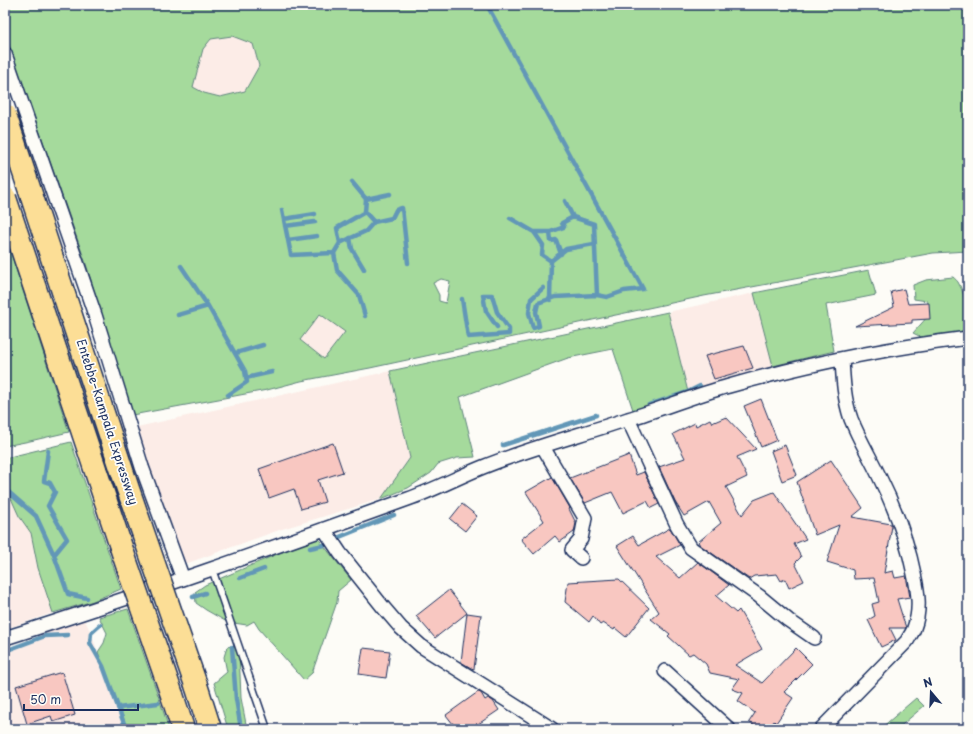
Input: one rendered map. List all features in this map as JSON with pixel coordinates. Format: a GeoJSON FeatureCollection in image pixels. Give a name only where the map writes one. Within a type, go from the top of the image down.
{"type":"FeatureCollection","features":[{"type":"Feature","properties":{"kind":"highway","name":"Entebbe–Kampala Expressway"},"geometry":{"type":"LineString","coordinates":[[5,115],[128,489],[210,729]]}},
{"type":"Feature","properties":{"kind":"highway"},"geometry":{"type":"LineString","coordinates":[[5,198],[183,729]]}},
{"type":"Feature","properties":{"kind":"street"},"geometry":{"type":"LineString","coordinates":[[5,54],[95,315],[142,466],[183,579]]}},
{"type":"Feature","properties":{"kind":"street"},"geometry":{"type":"LineString","coordinates":[[5,638],[212,569],[410,498],[484,467],[543,446],[728,386],[842,359],[922,344],[968,338]]}},
{"type":"Feature","properties":{"kind":"street"},"geometry":{"type":"LineString","coordinates":[[821,729],[907,641],[915,627],[919,594],[911,557],[901,524],[880,477],[858,436],[851,417],[844,393],[842,359]]}},
{"type":"Feature","properties":{"kind":"street"},"geometry":{"type":"LineString","coordinates":[[628,419],[677,525],[691,548],[759,596],[788,620],[814,638]]}},
{"type":"Feature","properties":{"kind":"street"},"geometry":{"type":"LineString","coordinates":[[543,446],[586,518],[581,539],[572,550],[581,558]]}},
{"type":"Feature","properties":{"kind":"street"},"geometry":{"type":"LineString","coordinates":[[324,529],[340,553],[383,607],[401,628],[421,646],[552,729]]}},
{"type":"Feature","properties":{"kind":"street"},"geometry":{"type":"LineString","coordinates":[[665,671],[729,729]]}},
{"type":"Feature","properties":{"kind":"lane"},"geometry":{"type":"LineString","coordinates":[[212,569],[267,729]]}},
{"type":"Feature","properties":{"kind":"shaded area"},"geometry":{"type":"Polygon","coordinates":[[[232,36],[253,44],[259,66],[245,91],[220,97],[204,93],[192,87],[203,49],[211,39],[232,36]]]}},
{"type":"Feature","properties":{"kind":"shaded area"},"geometry":{"type":"Polygon","coordinates":[[[754,293],[773,366],[688,392],[668,312],[754,293]]]}},
{"type":"Feature","properties":{"kind":"shaded area"},"geometry":{"type":"Polygon","coordinates":[[[321,313],[345,332],[324,359],[300,340],[321,313]]]}},
{"type":"Feature","properties":{"kind":"shaded area"},"geometry":{"type":"Polygon","coordinates":[[[390,371],[410,458],[381,499],[279,530],[188,563],[180,559],[137,427],[390,371]]]}},
{"type":"Feature","properties":{"kind":"shaded area"},"geometry":{"type":"Polygon","coordinates":[[[5,485],[19,516],[31,533],[38,568],[53,613],[5,629],[5,485]]]}},
{"type":"Feature","properties":{"kind":"shaded area"},"geometry":{"type":"Polygon","coordinates":[[[84,618],[91,633],[126,729],[5,729],[5,649],[84,618]]]}},
{"type":"Feature","properties":{"kind":"green space"},"geometry":{"type":"Polygon","coordinates":[[[5,5],[968,5],[968,251],[933,253],[704,296],[370,368],[301,381],[267,390],[132,415],[86,264],[5,33],[5,5]],[[232,36],[211,39],[203,49],[193,87],[204,93],[220,97],[245,91],[259,66],[253,44],[232,36]],[[441,279],[433,283],[439,295],[439,301],[446,303],[450,281],[441,279]],[[320,314],[300,340],[324,359],[345,332],[320,314]]]}},
{"type":"Feature","properties":{"kind":"green space"},"geometry":{"type":"Polygon","coordinates":[[[5,235],[69,432],[5,446],[5,235]]]}},
{"type":"Feature","properties":{"kind":"green space"},"geometry":{"type":"Polygon","coordinates":[[[869,270],[876,295],[826,305],[834,351],[773,366],[754,293],[869,270]]]}},
{"type":"Feature","properties":{"kind":"green space"},"geometry":{"type":"Polygon","coordinates":[[[953,277],[959,283],[965,301],[968,332],[927,340],[913,333],[929,315],[927,301],[914,299],[913,285],[926,280],[953,277]]]}},
{"type":"Feature","properties":{"kind":"green space"},"geometry":{"type":"Polygon","coordinates":[[[668,312],[688,392],[633,410],[613,349],[568,358],[460,397],[475,457],[457,458],[438,464],[431,473],[408,488],[381,499],[410,458],[390,371],[668,312]]]}},
{"type":"Feature","properties":{"kind":"green space"},"geometry":{"type":"Polygon","coordinates":[[[71,442],[121,589],[93,601],[53,613],[38,568],[31,533],[19,516],[5,485],[5,458],[71,442]]]}},
{"type":"Feature","properties":{"kind":"green space"},"geometry":{"type":"Polygon","coordinates":[[[317,537],[351,580],[338,591],[337,602],[312,673],[304,680],[259,629],[254,621],[247,625],[227,622],[196,603],[195,592],[205,585],[317,537]]]}},
{"type":"Feature","properties":{"kind":"green space"},"geometry":{"type":"Polygon","coordinates":[[[128,609],[169,729],[126,729],[98,652],[104,643],[107,633],[99,617],[128,609]]]}},
{"type":"Feature","properties":{"kind":"green space"},"geometry":{"type":"Polygon","coordinates":[[[236,645],[239,651],[241,698],[247,729],[228,729],[214,683],[227,672],[224,657],[227,647],[236,645]]]}},
{"type":"Feature","properties":{"kind":"green space"},"geometry":{"type":"Polygon","coordinates":[[[916,698],[924,706],[897,729],[880,729],[916,698]]]}},
{"type":"Feature","properties":{"kind":"building"},"geometry":{"type":"Polygon","coordinates":[[[904,289],[908,304],[929,303],[930,319],[912,320],[912,323],[855,326],[894,307],[891,292],[904,289]]]}},
{"type":"Feature","properties":{"kind":"building"},"geometry":{"type":"Polygon","coordinates":[[[744,346],[753,368],[714,379],[705,356],[744,346]]]}},
{"type":"Feature","properties":{"kind":"building"},"geometry":{"type":"Polygon","coordinates":[[[761,399],[777,440],[761,447],[744,406],[761,399]]]}},
{"type":"Feature","properties":{"kind":"building"},"geometry":{"type":"Polygon","coordinates":[[[726,417],[756,449],[737,457],[747,477],[726,487],[742,515],[754,500],[774,492],[806,539],[794,544],[801,557],[795,563],[804,581],[789,588],[785,579],[781,581],[777,574],[754,576],[749,579],[700,545],[698,542],[721,523],[709,502],[684,516],[675,502],[659,467],[685,458],[673,434],[695,423],[696,426],[710,419],[712,423],[726,417]]]}},
{"type":"Feature","properties":{"kind":"building"},"geometry":{"type":"Polygon","coordinates":[[[333,443],[343,472],[318,480],[325,502],[301,509],[294,489],[269,498],[259,469],[333,443]]]}},
{"type":"Feature","properties":{"kind":"building"},"geometry":{"type":"Polygon","coordinates":[[[785,445],[797,475],[782,481],[771,451],[785,445]]]}},
{"type":"Feature","properties":{"kind":"building"},"geometry":{"type":"Polygon","coordinates":[[[629,455],[636,475],[644,472],[659,504],[651,508],[647,501],[623,513],[612,492],[585,503],[570,478],[629,455]]]}},
{"type":"Feature","properties":{"kind":"building"},"geometry":{"type":"Polygon","coordinates":[[[831,460],[863,508],[852,517],[891,524],[892,526],[884,573],[893,571],[895,578],[906,576],[910,597],[897,599],[906,628],[890,628],[896,640],[881,647],[868,620],[875,616],[872,604],[879,602],[874,578],[854,579],[853,570],[827,562],[839,525],[815,535],[797,482],[831,460]]]}},
{"type":"Feature","properties":{"kind":"building"},"geometry":{"type":"Polygon","coordinates":[[[552,477],[570,508],[569,509],[576,523],[574,532],[560,542],[555,536],[534,554],[521,539],[544,521],[526,492],[552,477]]]}},
{"type":"Feature","properties":{"kind":"building"},"geometry":{"type":"Polygon","coordinates":[[[462,504],[477,516],[465,531],[450,519],[462,504]]]}},
{"type":"Feature","properties":{"kind":"building"},"geometry":{"type":"Polygon","coordinates":[[[670,528],[680,545],[656,557],[680,578],[698,562],[729,585],[716,596],[736,613],[739,610],[762,649],[735,665],[762,683],[796,648],[812,664],[784,692],[793,698],[776,723],[774,721],[768,729],[760,729],[749,722],[755,713],[738,701],[743,693],[732,689],[739,679],[710,673],[706,664],[693,653],[689,655],[668,636],[670,634],[651,619],[659,612],[617,546],[633,536],[639,545],[670,528]]]}},
{"type":"Feature","properties":{"kind":"building"},"geometry":{"type":"Polygon","coordinates":[[[619,579],[649,608],[626,637],[615,628],[614,630],[603,623],[600,625],[593,616],[589,622],[565,602],[568,582],[619,579]]]}},
{"type":"Feature","properties":{"kind":"building"},"geometry":{"type":"Polygon","coordinates":[[[449,590],[467,613],[435,638],[416,616],[449,590]]]}},
{"type":"Feature","properties":{"kind":"building"},"geometry":{"type":"Polygon","coordinates":[[[467,613],[481,615],[474,669],[461,662],[467,613]]]}},
{"type":"Feature","properties":{"kind":"building"},"geometry":{"type":"Polygon","coordinates":[[[363,648],[390,651],[386,678],[359,674],[363,648]]]}},
{"type":"Feature","properties":{"kind":"building"},"geometry":{"type":"Polygon","coordinates":[[[62,672],[75,715],[53,722],[51,716],[27,724],[16,686],[62,672]]]}},
{"type":"Feature","properties":{"kind":"building"},"geometry":{"type":"Polygon","coordinates":[[[478,692],[481,693],[485,700],[488,698],[493,701],[499,710],[471,729],[457,729],[446,715],[478,692]]]}},
{"type":"Feature","properties":{"kind":"waterway"},"geometry":{"type":"LineString","coordinates":[[487,5],[643,289],[624,291],[607,297],[597,295],[555,297],[538,303],[536,312],[539,326],[533,328],[529,313],[531,299],[543,288]]}},
{"type":"Feature","properties":{"kind":"waterway"},"geometry":{"type":"LineString","coordinates":[[352,182],[366,199],[365,212],[337,228],[340,243],[334,253],[337,270],[359,295],[365,316]]}},
{"type":"Feature","properties":{"kind":"waterway"},"geometry":{"type":"LineString","coordinates":[[366,199],[390,194]]}},
{"type":"Feature","properties":{"kind":"waterway"},"geometry":{"type":"LineString","coordinates":[[565,201],[573,217],[594,224],[597,295]]}},
{"type":"Feature","properties":{"kind":"waterway"},"geometry":{"type":"LineString","coordinates":[[374,222],[392,218],[396,210],[402,208],[408,263]]}},
{"type":"Feature","properties":{"kind":"waterway"},"geometry":{"type":"LineString","coordinates":[[282,210],[291,255],[334,253]]}},
{"type":"Feature","properties":{"kind":"waterway"},"geometry":{"type":"LineString","coordinates":[[340,243],[366,231],[374,222],[365,212]]}},
{"type":"Feature","properties":{"kind":"waterway"},"geometry":{"type":"LineString","coordinates":[[284,219],[315,214]]}},
{"type":"Feature","properties":{"kind":"waterway"},"geometry":{"type":"LineString","coordinates":[[534,232],[550,232],[564,227],[562,223],[573,217]]}},
{"type":"Feature","properties":{"kind":"waterway"},"geometry":{"type":"LineString","coordinates":[[510,218],[534,232],[543,245],[542,255],[551,261]]}},
{"type":"Feature","properties":{"kind":"waterway"},"geometry":{"type":"LineString","coordinates":[[285,226],[315,222]]}},
{"type":"Feature","properties":{"kind":"waterway"},"geometry":{"type":"LineString","coordinates":[[550,232],[551,241],[556,240],[561,254]]}},
{"type":"Feature","properties":{"kind":"waterway"},"geometry":{"type":"LineString","coordinates":[[288,240],[317,236]]}},
{"type":"Feature","properties":{"kind":"waterway"},"geometry":{"type":"LineString","coordinates":[[350,238],[352,249],[364,269]]}},
{"type":"Feature","properties":{"kind":"waterway"},"geometry":{"type":"LineString","coordinates":[[550,300],[551,261],[566,249],[594,244]]}},
{"type":"Feature","properties":{"kind":"waterway"},"geometry":{"type":"LineString","coordinates":[[181,266],[208,306],[245,371],[247,382],[228,395]]}},
{"type":"Feature","properties":{"kind":"waterway"},"geometry":{"type":"LineString","coordinates":[[462,299],[468,337],[509,334],[509,329],[497,312],[492,295],[483,295],[486,311],[497,327]]}},
{"type":"Feature","properties":{"kind":"waterway"},"geometry":{"type":"LineString","coordinates":[[178,315],[208,306]]}},
{"type":"Feature","properties":{"kind":"waterway"},"geometry":{"type":"LineString","coordinates":[[236,353],[263,345]]}},
{"type":"Feature","properties":{"kind":"waterway"},"geometry":{"type":"LineString","coordinates":[[246,378],[272,372]]}},
{"type":"Feature","properties":{"kind":"waterway"},"geometry":{"type":"LineString","coordinates":[[649,405],[688,392],[700,386]]}},
{"type":"Feature","properties":{"kind":"waterway"},"geometry":{"type":"LineString","coordinates":[[503,445],[596,415]]}},
{"type":"Feature","properties":{"kind":"waterway"},"geometry":{"type":"LineString","coordinates":[[48,451],[44,481],[50,483],[55,492],[48,506],[67,539],[54,555]]}},
{"type":"Feature","properties":{"kind":"waterway"},"geometry":{"type":"LineString","coordinates":[[5,489],[36,516],[54,555],[68,594],[87,598]]}},
{"type":"Feature","properties":{"kind":"waterway"},"geometry":{"type":"LineString","coordinates":[[337,538],[394,515]]}},
{"type":"Feature","properties":{"kind":"waterway"},"geometry":{"type":"LineString","coordinates":[[310,548],[324,545]]}},
{"type":"Feature","properties":{"kind":"waterway"},"geometry":{"type":"LineString","coordinates":[[240,578],[264,569]]}},
{"type":"Feature","properties":{"kind":"waterway"},"geometry":{"type":"LineString","coordinates":[[193,597],[205,593]]}},
{"type":"Feature","properties":{"kind":"waterway"},"geometry":{"type":"LineString","coordinates":[[100,625],[91,633],[90,643],[103,666],[126,729]]}},
{"type":"Feature","properties":{"kind":"waterway"},"geometry":{"type":"LineString","coordinates":[[5,651],[45,636],[68,635]]}},
{"type":"Feature","properties":{"kind":"waterway"},"geometry":{"type":"LineString","coordinates":[[232,647],[236,699],[241,729]]}},
{"type":"Feature","properties":{"kind":"waterway"},"geometry":{"type":"LineString","coordinates":[[118,708],[158,703]]}}]}
